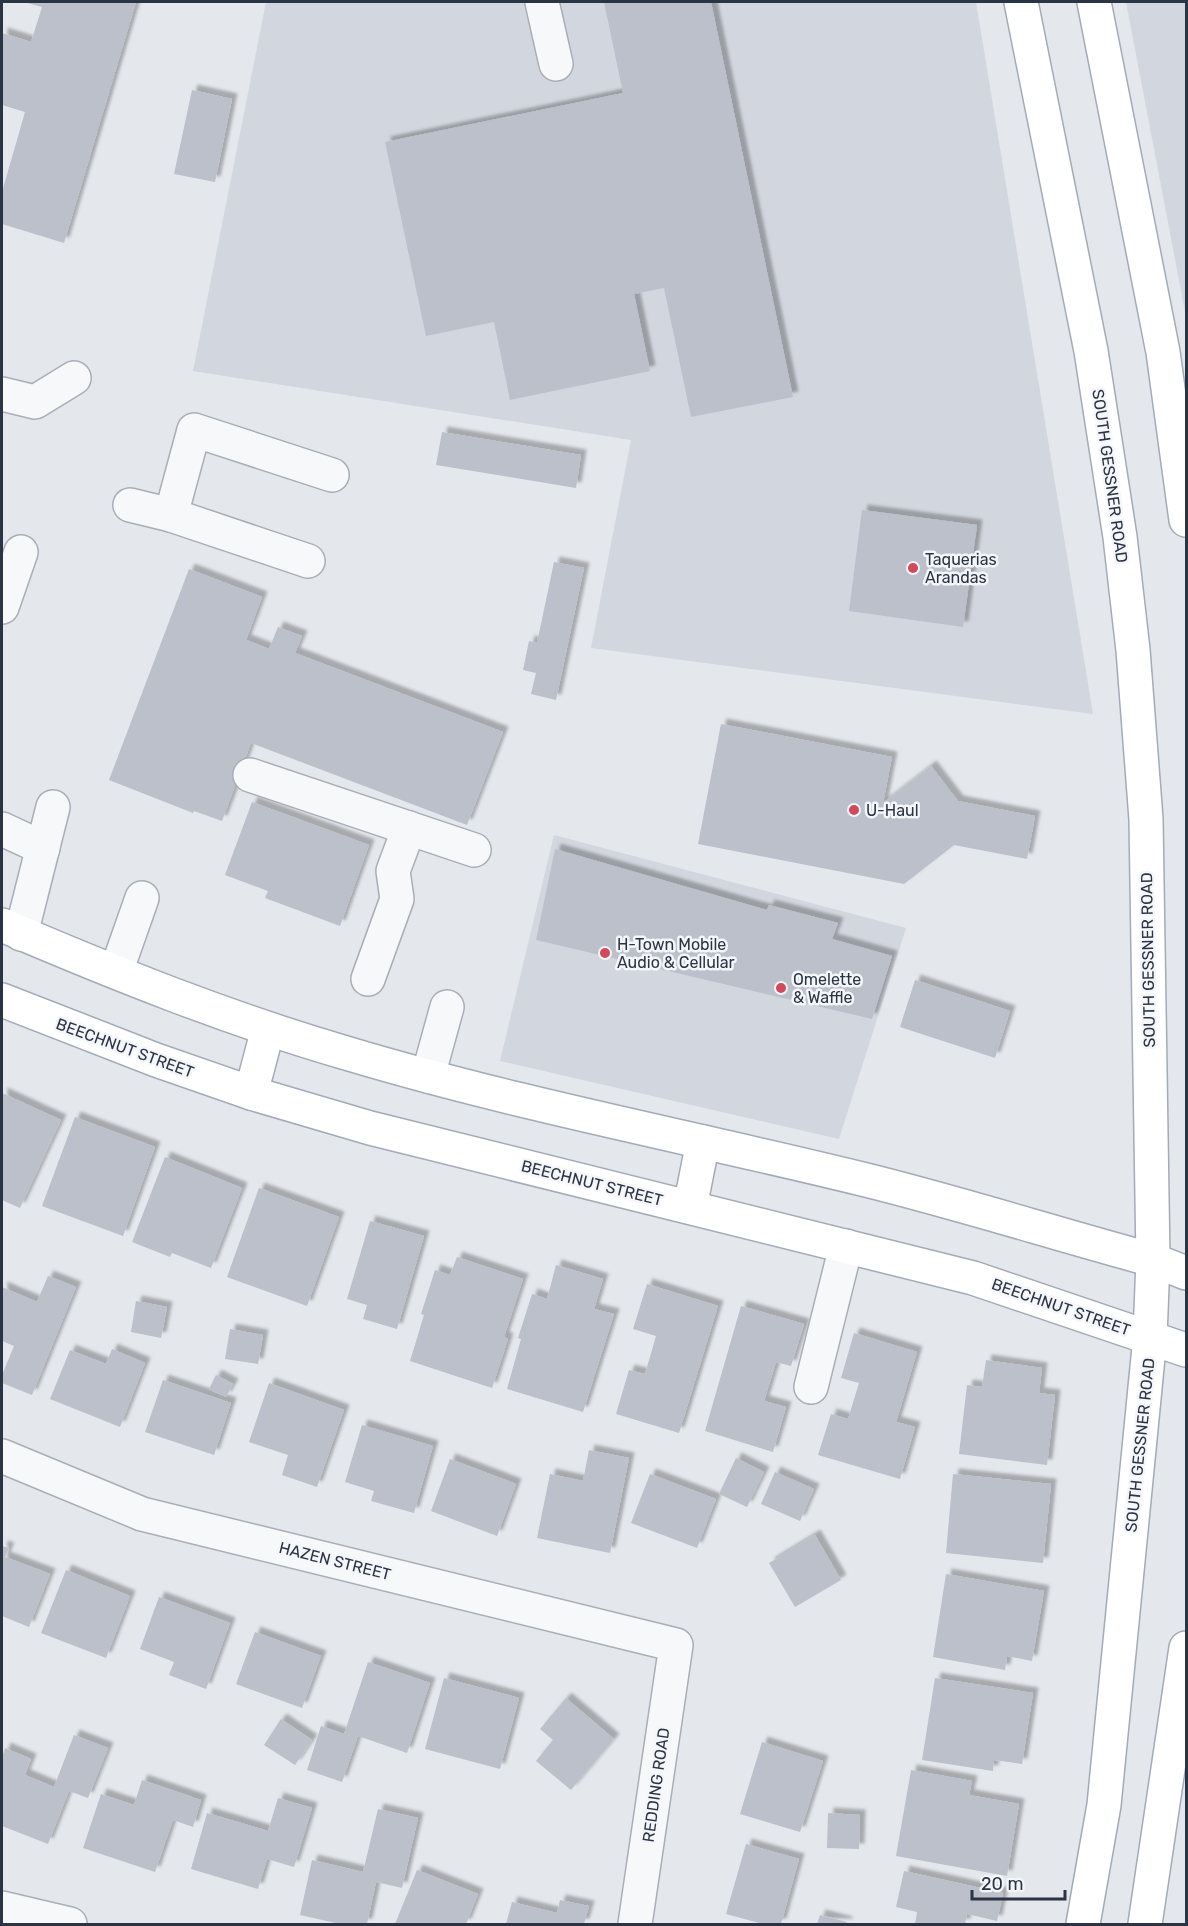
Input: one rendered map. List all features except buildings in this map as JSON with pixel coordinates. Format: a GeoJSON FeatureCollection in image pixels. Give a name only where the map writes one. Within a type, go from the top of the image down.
{"type":"FeatureCollection","features":[{"type":"Feature","properties":{"kind":"main road","name":"SOUTH GESSNER ROAD"},"geometry":{"type":"LineString","coordinates":[[1021,2],[1091,351],[1120,537],[1133,650],[1146,819],[1153,1260],[1150,1337],[1104,1805],[1083,1924]]}},
{"type":"Feature","properties":{"kind":"main road"},"geometry":{"type":"LineString","coordinates":[[1094,2],[1163,352],[1186,520]]}},
{"type":"Feature","properties":{"kind":"main road"},"geometry":{"type":"LineString","coordinates":[[11,929],[116,972],[268,1029],[347,1054],[428,1076],[866,1180],[1153,1260],[1186,1273]]}},
{"type":"Feature","properties":{"kind":"main road","name":"BEECHNUT STREET"},"geometry":{"type":"LineString","coordinates":[[2,1000],[156,1060],[251,1093],[370,1128],[974,1278],[1186,1350]]}},
{"type":"Feature","properties":{"kind":"main road"},"geometry":{"type":"LineString","coordinates":[[251,1093],[268,1029]]}},
{"type":"Feature","properties":{"kind":"main road"},"geometry":{"type":"LineString","coordinates":[[690,1207],[703,1142]]}},
{"type":"Feature","properties":{"kind":"main road"},"geometry":{"type":"LineString","coordinates":[[1145,1924],[1184,1680],[1186,1648]]}},
{"type":"Feature","properties":{"kind":"street"},"geometry":{"type":"LineString","coordinates":[[542,2],[556,64]]}},
{"type":"Feature","properties":{"kind":"street"},"geometry":{"type":"LineString","coordinates":[[2,394],[35,402],[74,378]]}},
{"type":"Feature","properties":{"kind":"street"},"geometry":{"type":"LineString","coordinates":[[171,515],[194,430],[333,475]]}},
{"type":"Feature","properties":{"kind":"street"},"geometry":{"type":"LineString","coordinates":[[130,506],[171,515],[308,561]]}},
{"type":"Feature","properties":{"kind":"street"},"geometry":{"type":"LineString","coordinates":[[2,607],[21,552]]}},
{"type":"Feature","properties":{"kind":"street"},"geometry":{"type":"LineString","coordinates":[[250,775],[474,850]]}},
{"type":"Feature","properties":{"kind":"street"},"geometry":{"type":"LineString","coordinates":[[11,929],[43,848],[53,807]]}},
{"type":"Feature","properties":{"kind":"street"},"geometry":{"type":"LineString","coordinates":[[368,979],[398,899],[393,871],[409,828]]}},
{"type":"Feature","properties":{"kind":"street"},"geometry":{"type":"LineString","coordinates":[[2,829],[43,848]]}},
{"type":"Feature","properties":{"kind":"street"},"geometry":{"type":"LineString","coordinates":[[116,972],[142,898]]}},
{"type":"Feature","properties":{"kind":"street"},"geometry":{"type":"LineString","coordinates":[[428,1076],[447,1007]]}},
{"type":"Feature","properties":{"kind":"street"},"geometry":{"type":"LineString","coordinates":[[812,1387],[846,1246]]}},
{"type":"Feature","properties":{"kind":"street","name":"HAZEN STREET"},"geometry":{"type":"LineString","coordinates":[[2,1456],[142,1514],[676,1645]]}},
{"type":"Feature","properties":{"kind":"street","name":"REDDING ROAD"},"geometry":{"type":"LineString","coordinates":[[635,1924],[676,1645]]}},
{"type":"Feature","properties":{"kind":"street"},"geometry":{"type":"LineString","coordinates":[[2,1908],[70,1924]]}},
{"type":"Feature","properties":{"kind":"shaded area"},"geometry":{"type":"Polygon","coordinates":[[[266,2],[976,2],[1093,714],[591,648],[631,440],[193,371],[266,2]]]}},
{"type":"Feature","properties":{"kind":"shaded area"},"geometry":{"type":"Polygon","coordinates":[[[1126,2],[1186,2],[1186,317],[1126,2]]]}},
{"type":"Feature","properties":{"kind":"shaded area"},"geometry":{"type":"Polygon","coordinates":[[[554,835],[906,928],[839,1139],[500,1061],[554,835]]]}},
{"type":"Feature","properties":{"kind":"place","name":"Taquerias Arandas"},"geometry":{"type":"Point","coordinates":[913,568]}},
{"type":"Feature","properties":{"kind":"place","name":"U-Haul"},"geometry":{"type":"Point","coordinates":[854,810]}},
{"type":"Feature","properties":{"kind":"place","name":"H-Town Mobile Audio & Cellular"},"geometry":{"type":"Point","coordinates":[605,953]}},
{"type":"Feature","properties":{"kind":"place","name":"Omelette & Waffle"},"geometry":{"type":"Point","coordinates":[781,988]}}]}
